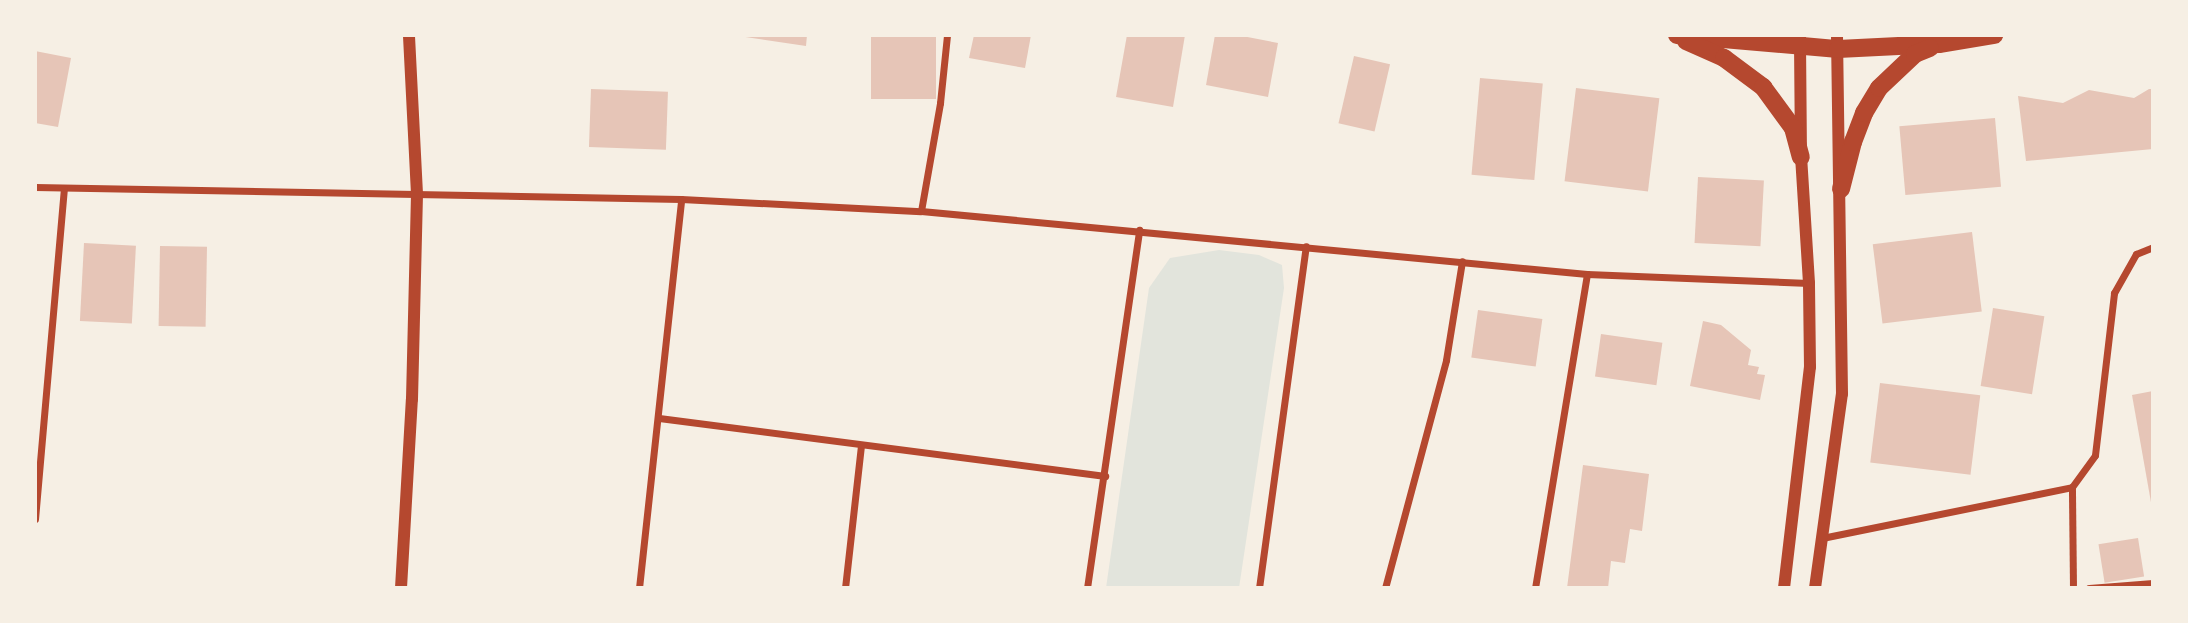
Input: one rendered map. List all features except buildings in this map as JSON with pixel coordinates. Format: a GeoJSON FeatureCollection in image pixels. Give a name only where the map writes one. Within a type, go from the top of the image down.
{"type":"FeatureCollection","features":[{"type":"Feature","properties":{"kind":"main road"},"geometry":{"type":"LineString","coordinates":[[1670,35],[1724,58],[1763,88],[1793,128],[1801,157]]}},
{"type":"Feature","properties":{"kind":"main road"},"geometry":{"type":"LineString","coordinates":[[1677,35],[1939,44],[1994,35]]}},
{"type":"Feature","properties":{"kind":"main road"},"geometry":{"type":"LineString","coordinates":[[1841,189],[1853,142],[1864,113],[1879,88],[1915,54],[1939,44]]}},
{"type":"Feature","properties":{"kind":"street"},"geometry":{"type":"LineString","coordinates":[[401,588],[412,399],[417,194],[409,35]]}},
{"type":"Feature","properties":{"kind":"street"},"geometry":{"type":"LineString","coordinates":[[921,211],[940,103],[947,35]]}},
{"type":"Feature","properties":{"kind":"street"},"geometry":{"type":"LineString","coordinates":[[1784,588],[1808,405],[1809,283],[1801,157],[1800,41]]}},
{"type":"Feature","properties":{"kind":"street"},"geometry":{"type":"LineString","coordinates":[[1815,588],[1842,394],[1837,42]]}},
{"type":"Feature","properties":{"kind":"street"},"geometry":{"type":"LineString","coordinates":[[35,187],[681,199],[921,211],[1587,274],[1809,283]]}},
{"type":"Feature","properties":{"kind":"street"},"geometry":{"type":"LineString","coordinates":[[35,519],[64,188]]}},
{"type":"Feature","properties":{"kind":"street"},"geometry":{"type":"LineString","coordinates":[[639,588],[681,199]]}},
{"type":"Feature","properties":{"kind":"street"},"geometry":{"type":"LineString","coordinates":[[1087,588],[1139,230]]}},
{"type":"Feature","properties":{"kind":"street"},"geometry":{"type":"LineString","coordinates":[[1259,588],[1306,246]]}},
{"type":"Feature","properties":{"kind":"street"},"geometry":{"type":"LineString","coordinates":[[2073,588],[2072,487],[2095,455],[2114,293],[2136,254],[2153,247]]}},
{"type":"Feature","properties":{"kind":"street"},"geometry":{"type":"LineString","coordinates":[[1385,588],[1446,360],[1462,261]]}},
{"type":"Feature","properties":{"kind":"street"},"geometry":{"type":"LineString","coordinates":[[1535,588],[1587,274]]}},
{"type":"Feature","properties":{"kind":"street"},"geometry":{"type":"LineString","coordinates":[[659,418],[1105,476]]}},
{"type":"Feature","properties":{"kind":"street"},"geometry":{"type":"LineString","coordinates":[[845,588],[861,445]]}},
{"type":"Feature","properties":{"kind":"street"},"geometry":{"type":"LineString","coordinates":[[1822,538],[2072,487]]}},
{"type":"Feature","properties":{"kind":"street"},"geometry":{"type":"LineString","coordinates":[[2089,588],[2153,583]]}},
{"type":"Feature","properties":{"kind":"shaded area"},"geometry":{"type":"Polygon","coordinates":[[[1219,250],[1259,255],[1282,265],[1284,288],[1239,588],[1106,588],[1149,288],[1170,258],[1219,250]]]}}]}
